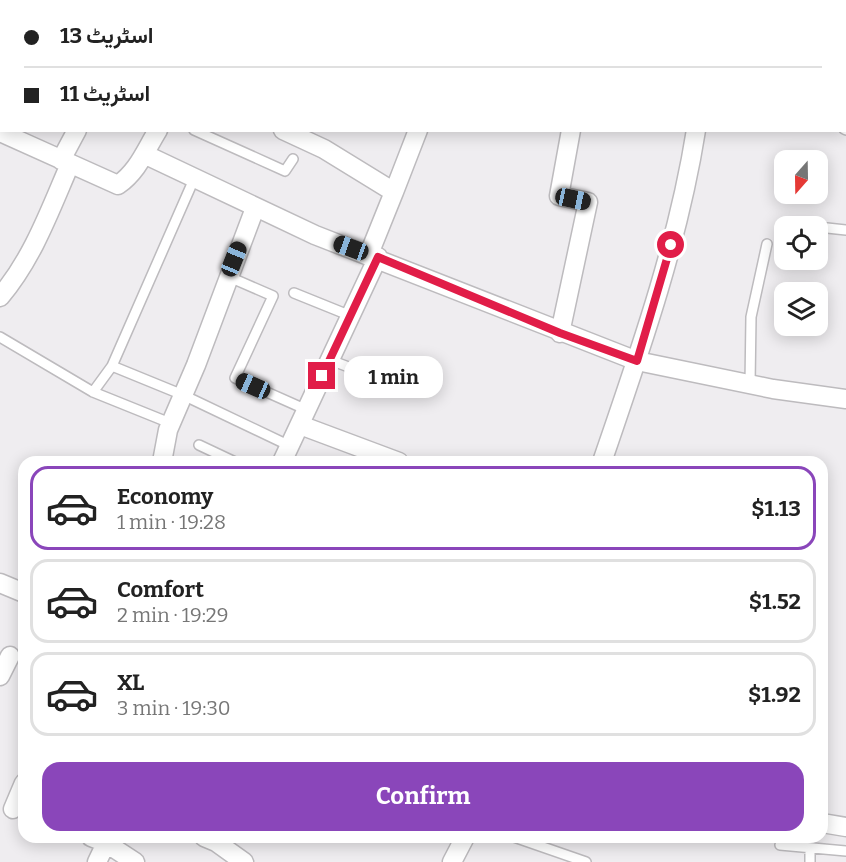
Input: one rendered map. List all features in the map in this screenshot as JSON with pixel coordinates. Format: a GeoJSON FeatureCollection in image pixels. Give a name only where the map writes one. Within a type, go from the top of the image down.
{"type":"FeatureCollection","features":[{"type":"Feature","properties":{"kind":"street"},"geometry":{"type":"LineString","coordinates":[[0,132],[118,185],[130,177],[146,155],[157,132]]}},
{"type":"Feature","properties":{"kind":"street"},"geometry":{"type":"LineString","coordinates":[[0,297],[19,275],[29,257],[76,132]]}},
{"type":"Feature","properties":{"kind":"street"},"geometry":{"type":"LineString","coordinates":[[287,132],[324,149],[394,192]]}},
{"type":"Feature","properties":{"kind":"street"},"geometry":{"type":"LineString","coordinates":[[286,454],[351,316],[417,132]]}},
{"type":"Feature","properties":{"kind":"street"},"geometry":{"type":"LineString","coordinates":[[560,333],[588,202],[559,196],[571,132]]}},
{"type":"Feature","properties":{"kind":"street"},"geometry":{"type":"LineString","coordinates":[[604,456],[637,361],[676,228],[696,132]]}},
{"type":"Feature","properties":{"kind":"street"},"geometry":{"type":"LineString","coordinates":[[146,155],[315,235],[373,256],[560,333],[637,361],[750,384],[846,399]]}},
{"type":"Feature","properties":{"kind":"street"},"geometry":{"type":"LineString","coordinates":[[163,456],[170,423],[255,208]]}},
{"type":"Feature","properties":{"kind":"street"},"geometry":{"type":"LineString","coordinates":[[303,417],[386,456]]}},
{"type":"Feature","properties":{"kind":"street"},"geometry":{"type":"LineString","coordinates":[[0,582],[18,590]]}},
{"type":"Feature","properties":{"kind":"street"},"geometry":{"type":"LineString","coordinates":[[0,676],[10,656]]}},
{"type":"Feature","properties":{"kind":"street"},"geometry":{"type":"LineString","coordinates":[[828,824],[846,827]]}},
{"type":"Feature","properties":{"kind":"street"},"geometry":{"type":"LineString","coordinates":[[97,862],[99,843]]}},
{"type":"Feature","properties":{"kind":"street"},"geometry":{"type":"LineString","coordinates":[[104,843],[135,862]]}},
{"type":"Feature","properties":{"kind":"street"},"geometry":{"type":"LineString","coordinates":[[217,843],[244,862]]}},
{"type":"Feature","properties":{"kind":"street"},"geometry":{"type":"LineString","coordinates":[[452,862],[462,843]]}},
{"type":"Feature","properties":{"kind":"lane"},"geometry":{"type":"LineString","coordinates":[[198,132],[285,171],[293,159]]}},
{"type":"Feature","properties":{"kind":"lane"},"geometry":{"type":"LineString","coordinates":[[93,392],[112,366],[194,179]]}},
{"type":"Feature","properties":{"kind":"lane"},"geometry":{"type":"LineString","coordinates":[[828,228],[846,230]]}},
{"type":"Feature","properties":{"kind":"lane"},"geometry":{"type":"LineString","coordinates":[[750,384],[751,317],[767,244]]}},
{"type":"Feature","properties":{"kind":"lane"},"geometry":{"type":"LineString","coordinates":[[227,276],[273,296],[235,378],[303,417]]}},
{"type":"Feature","properties":{"kind":"lane"},"geometry":{"type":"LineString","coordinates":[[294,293],[351,316]]}},
{"type":"Feature","properties":{"kind":"lane"},"geometry":{"type":"LineString","coordinates":[[0,337],[93,392],[170,423]]}},
{"type":"Feature","properties":{"kind":"lane"},"geometry":{"type":"LineString","coordinates":[[330,360],[407,389]]}},
{"type":"Feature","properties":{"kind":"lane"},"geometry":{"type":"LineString","coordinates":[[112,366],[183,395],[286,454]]}},
{"type":"Feature","properties":{"kind":"lane"},"geometry":{"type":"LineString","coordinates":[[199,445],[219,456]]}},
{"type":"Feature","properties":{"kind":"lane"},"geometry":{"type":"LineString","coordinates":[[531,843],[586,862]]}},
{"type":"Feature","properties":{"kind":"lane"},"geometry":{"type":"LineString","coordinates":[[780,845],[846,851]]}},
{"type":"Feature","properties":{"kind":"lane"},"geometry":{"type":"LineString","coordinates":[[810,848],[810,862]]}},
{"type":"Feature","properties":{"kind":"route"},"geometry":{"type":"LineString","coordinates":[[322,376],[378,257],[560,333],[637,361],[671,245]]}}]}
